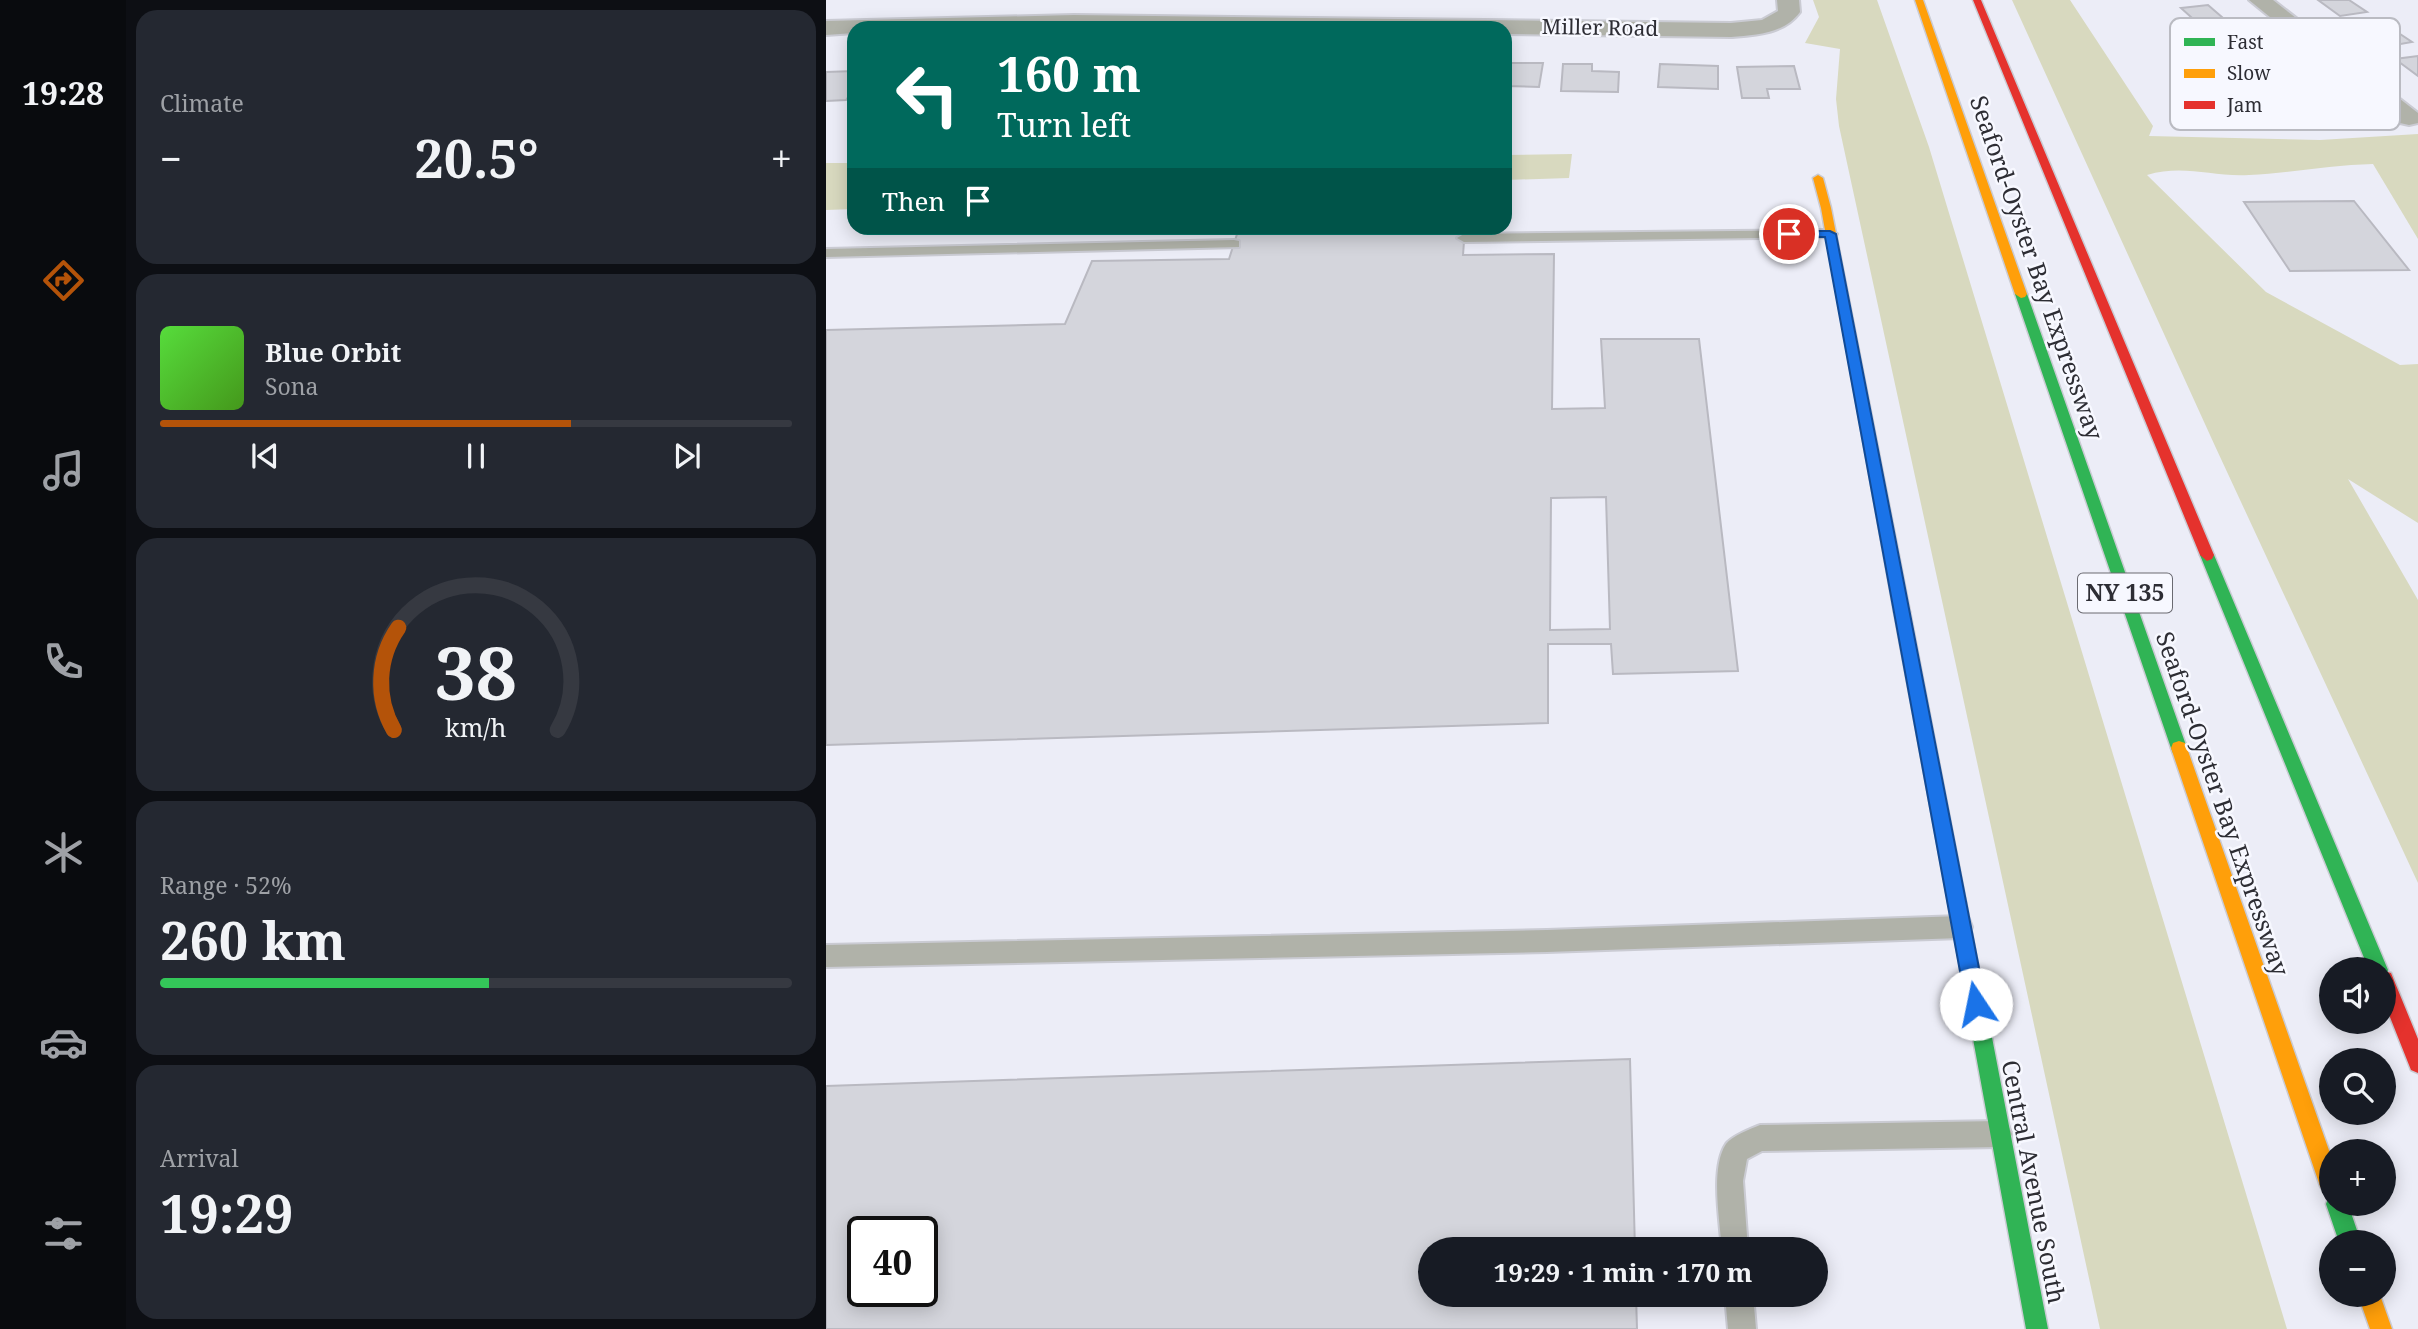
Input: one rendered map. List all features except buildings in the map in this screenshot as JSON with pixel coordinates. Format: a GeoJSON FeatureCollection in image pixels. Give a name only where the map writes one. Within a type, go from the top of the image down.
{"type":"FeatureCollection","features":[{"type":"Feature","properties":{"kind":"main road","name":"Seaford-Oyster Bay Expressway"},"geometry":{"type":"LineString","coordinates":[[1919,0],[2319,1151]]}},
{"type":"Feature","properties":{"kind":"main road","name":"Seaford-Oyster Bay Expressway"},"geometry":{"type":"LineString","coordinates":[[1977,0],[2374,957]]}},
{"type":"Feature","properties":{"kind":"main road","name":"Central Avenue South"},"geometry":{"type":"LineString","coordinates":[[1818,178],[2037,1329]]}},
{"type":"Feature","properties":{"kind":"main road"},"geometry":{"type":"LineString","coordinates":[[2396,1009],[2418,1063]]}},
{"type":"Feature","properties":{"kind":"main road"},"geometry":{"type":"LineString","coordinates":[[2373,1307],[2381,1329]]}},
{"type":"Feature","properties":{"kind":"street"},"geometry":{"type":"LineString","coordinates":[[1199,21],[1204,0]]}},
{"type":"Feature","properties":{"kind":"street"},"geometry":{"type":"LineString","coordinates":[[1495,21],[1497,0]]}},
{"type":"Feature","properties":{"kind":"street"},"geometry":{"type":"LineString","coordinates":[[2260,0],[2283,18]]}},
{"type":"Feature","properties":{"kind":"street","name":"Miller Road"},"geometry":{"type":"LineString","coordinates":[[1512,27],[1731,30],[1765,27],[1786,9]]}},
{"type":"Feature","properties":{"kind":"street","name":"Miller Road"},"geometry":{"type":"LineString","coordinates":[[826,28],[847,27]]}},
{"type":"Feature","properties":{"kind":"street"},"geometry":{"type":"LineString","coordinates":[[2400,111],[2409,118]]}},
{"type":"Feature","properties":{"kind":"lane"},"geometry":{"type":"LineString","coordinates":[[1464,238],[1830,234]]}},
{"type":"Feature","properties":{"kind":"lane"},"geometry":{"type":"LineString","coordinates":[[826,253],[1234,244]]}},
{"type":"Feature","properties":{"kind":"lane"},"geometry":{"type":"LineString","coordinates":[[826,956],[1560,941],[1961,927]]}},
{"type":"Feature","properties":{"kind":"lane"},"geometry":{"type":"LineString","coordinates":[[1734,1237],[1730,1181],[1736,1151],[1760,1138],[2000,1134]]}},
{"type":"Feature","properties":{"kind":"lane"},"geometry":{"type":"LineString","coordinates":[[1740,1307],[1742,1329]]}},
{"type":"Feature","properties":{"kind":"green space"},"geometry":{"type":"Polygon","coordinates":[[[1813,0],[1877,0],[1929,147],[2287,1329],[2100,1329],[1839,126],[1836,99],[1840,49],[1805,43],[1819,17],[1813,0]]]}},
{"type":"Feature","properties":{"kind":"green space"},"geometry":{"type":"Polygon","coordinates":[[[2012,0],[2070,0],[2153,126],[2149,136],[2320,140],[2418,134],[2418,239],[2373,164],[2249,175],[2173,171],[2147,175],[2266,292],[2400,365],[2418,364],[2418,523],[2348,479],[2418,600],[2418,883],[2215,446],[2012,0]]]}},
{"type":"Feature","properties":{"kind":"green space"},"geometry":{"type":"Polygon","coordinates":[[[1572,154],[1569,178],[1512,180],[1512,155],[1572,154]]]}},
{"type":"Feature","properties":{"kind":"green space"},"geometry":{"type":"Polygon","coordinates":[[[826,163],[847,163],[847,209],[826,210],[826,163]]]}},
{"type":"Feature","properties":{"kind":"traffic: fast"},"geometry":{"type":"LineString","coordinates":[[2021,294],[2179,748]]}},
{"type":"Feature","properties":{"kind":"traffic: fast"},"geometry":{"type":"LineString","coordinates":[[2207,555],[2374,957]]}},
{"type":"Feature","properties":{"kind":"traffic: fast"},"geometry":{"type":"LineString","coordinates":[[1957,902],[2037,1329]]}},
{"type":"Feature","properties":{"kind":"traffic: fast"},"geometry":{"type":"LineString","coordinates":[[2341,1216],[2346,1230]]}},
{"type":"Feature","properties":{"kind":"traffic: slow"},"geometry":{"type":"LineString","coordinates":[[1919,0],[2021,294]]}},
{"type":"Feature","properties":{"kind":"traffic: slow"},"geometry":{"type":"LineString","coordinates":[[1818,178],[1826,208],[1902,612]]}},
{"type":"Feature","properties":{"kind":"traffic: slow"},"geometry":{"type":"LineString","coordinates":[[2179,748],[2319,1151]]}},
{"type":"Feature","properties":{"kind":"traffic: slow"},"geometry":{"type":"LineString","coordinates":[[2373,1307],[2381,1329]]}},
{"type":"Feature","properties":{"kind":"traffic: jam"},"geometry":{"type":"LineString","coordinates":[[1977,0],[2207,555]]}},
{"type":"Feature","properties":{"kind":"traffic: jam"},"geometry":{"type":"LineString","coordinates":[[1902,612],[1957,902]]}},
{"type":"Feature","properties":{"kind":"traffic: jam"},"geometry":{"type":"LineString","coordinates":[[2396,1009],[2418,1063]]}},
{"type":"Feature","properties":{"kind":"route"},"geometry":{"type":"LineString","coordinates":[[1789,234],[1830,234],[1976,1004]]}}]}
